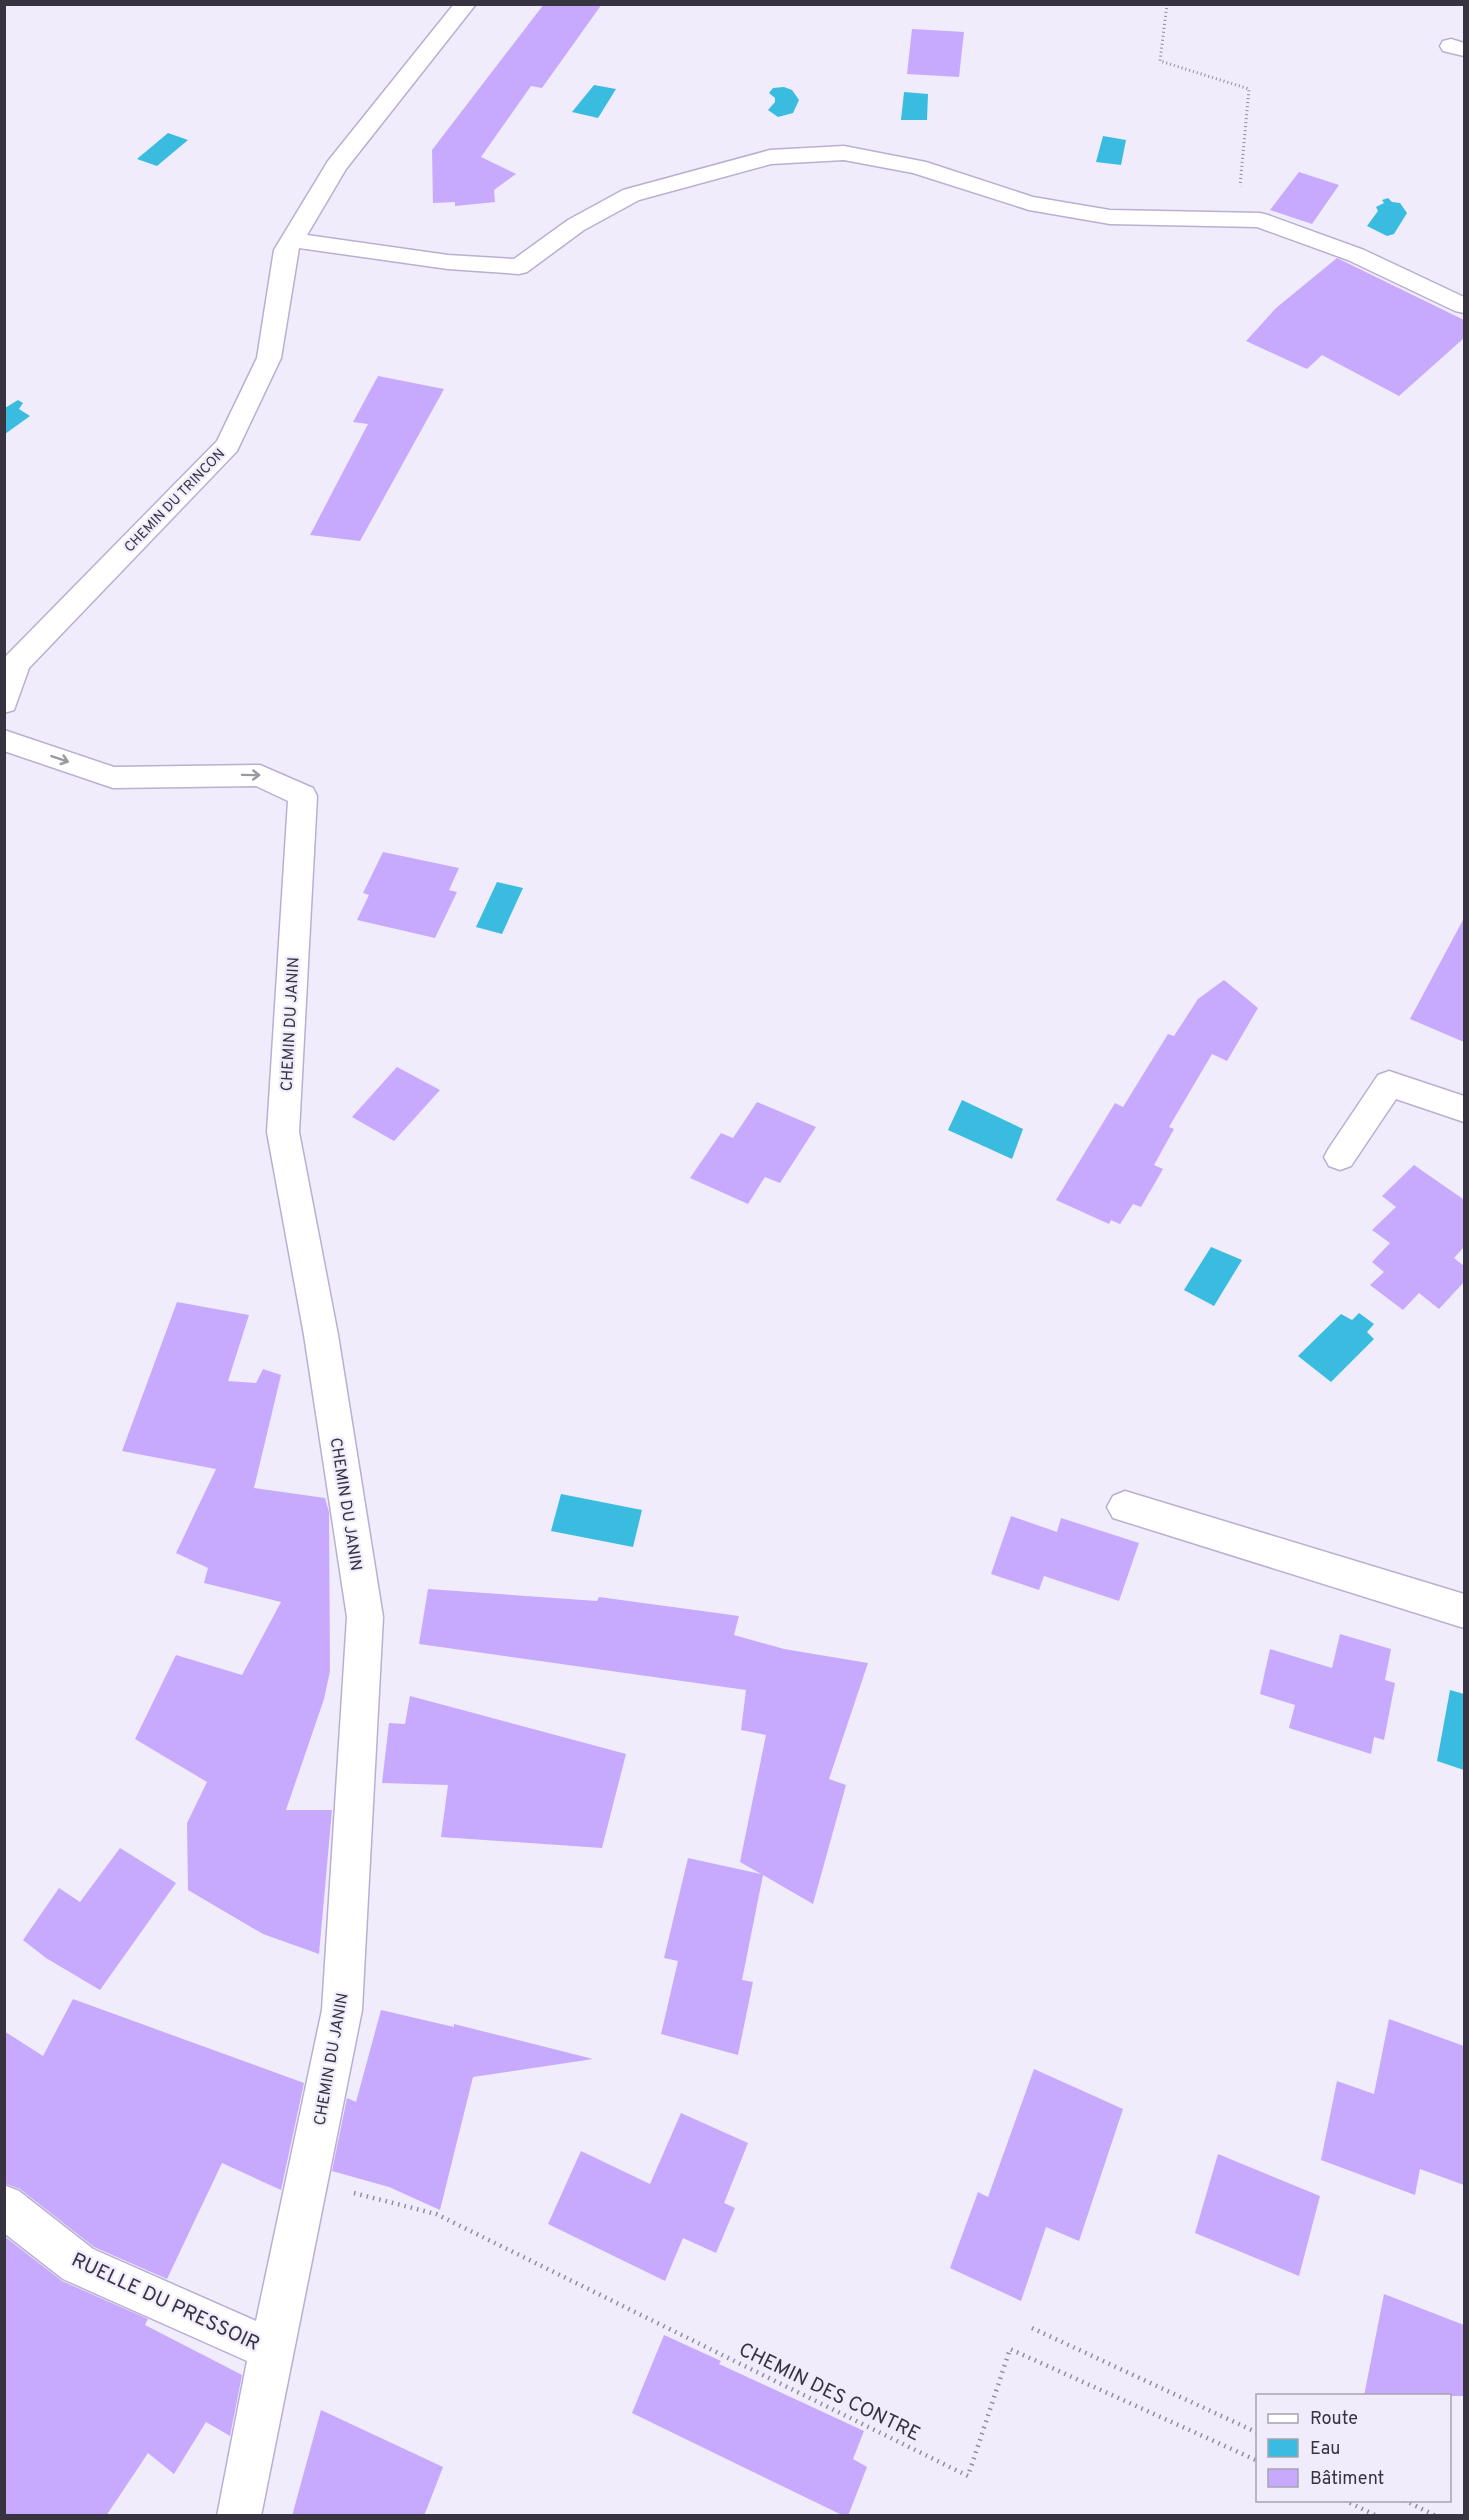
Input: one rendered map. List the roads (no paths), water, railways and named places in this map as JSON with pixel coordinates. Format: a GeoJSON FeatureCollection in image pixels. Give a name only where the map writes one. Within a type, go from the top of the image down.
{"type":"FeatureCollection","features":[{"type":"Feature","properties":{"kind":"street","name":"CHEMIN DU TRINCON"},"geometry":{"type":"LineString","coordinates":[[10,669],[228,445],[269,358],[286,250],[336,166],[466,4]]}},
{"type":"Feature","properties":{"kind":"street"},"geometry":{"type":"LineString","coordinates":[[292,240],[448,262],[519,267],[576,225],[632,195],[770,157],[844,153],[918,167],[1029,203],[1098,215],[1260,220],[1356,255],[1464,306]]}},
{"type":"Feature","properties":{"kind":"street"},"geometry":{"type":"LineString","coordinates":[[4,703],[10,669]]}},
{"type":"Feature","properties":{"kind":"street","name":"CHEMIN DU JANIN"},"geometry":{"type":"LineString","coordinates":[[4,740],[113,778],[260,775],[303,796],[283,1132],[321,1335],[365,1617],[342,2010],[239,2516]]}},
{"type":"Feature","properties":{"kind":"street"},"geometry":{"type":"LineString","coordinates":[[1340,1157],[1389,1084],[1464,1109]]}},
{"type":"Feature","properties":{"kind":"street"},"geometry":{"type":"LineString","coordinates":[[1125,1507],[1464,1611]]}},
{"type":"Feature","properties":{"kind":"street","name":"RUELLE DU PRESSOIR"},"geometry":{"type":"LineString","coordinates":[[4,2206],[78,2264],[271,2350]]}},
{"type":"Feature","properties":{"kind":"water"},"geometry":{"type":"Polygon","coordinates":[[[594,85],[616,89],[598,118],[572,112],[594,85]]]}},
{"type":"Feature","properties":{"kind":"water"},"geometry":{"type":"Polygon","coordinates":[[[784,87],[792,90],[799,100],[793,113],[778,117],[768,110],[775,102],[775,98],[769,93],[773,88],[784,87]]]}},
{"type":"Feature","properties":{"kind":"water"},"geometry":{"type":"Polygon","coordinates":[[[904,92],[928,94],[927,120],[901,120],[904,92]]]}},
{"type":"Feature","properties":{"kind":"water"},"geometry":{"type":"Polygon","coordinates":[[[168,133],[188,140],[157,166],[137,159],[168,133]]]}},
{"type":"Feature","properties":{"kind":"water"},"geometry":{"type":"Polygon","coordinates":[[[1103,136],[1126,140],[1121,165],[1096,162],[1103,136]]]}},
{"type":"Feature","properties":{"kind":"water"},"geometry":{"type":"Polygon","coordinates":[[[1388,198],[1392,202],[1400,203],[1407,213],[1394,234],[1387,236],[1367,226],[1378,211],[1376,207],[1384,203],[1382,200],[1388,198]]]}},
{"type":"Feature","properties":{"kind":"water"},"geometry":{"type":"Polygon","coordinates":[[[18,400],[23,403],[19,409],[30,416],[5,434],[5,408],[18,400]]]}},
{"type":"Feature","properties":{"kind":"water"},"geometry":{"type":"Polygon","coordinates":[[[497,882],[523,888],[502,934],[476,927],[497,882]]]}},
{"type":"Feature","properties":{"kind":"water"},"geometry":{"type":"Polygon","coordinates":[[[962,1100],[1023,1129],[1012,1159],[948,1130],[962,1100]]]}},
{"type":"Feature","properties":{"kind":"water"},"geometry":{"type":"Polygon","coordinates":[[[1211,1247],[1242,1260],[1214,1306],[1184,1290],[1211,1247]]]}},
{"type":"Feature","properties":{"kind":"water"},"geometry":{"type":"Polygon","coordinates":[[[1359,1313],[1374,1324],[1367,1332],[1374,1339],[1331,1382],[1298,1356],[1341,1314],[1352,1320],[1359,1313]]]}},
{"type":"Feature","properties":{"kind":"water"},"geometry":{"type":"Polygon","coordinates":[[[561,1494],[642,1510],[633,1547],[551,1531],[561,1494]]]}},
{"type":"Feature","properties":{"kind":"water"},"geometry":{"type":"Polygon","coordinates":[[[1450,1690],[1464,1694],[1464,1770],[1437,1761],[1450,1690]]]}}]}
